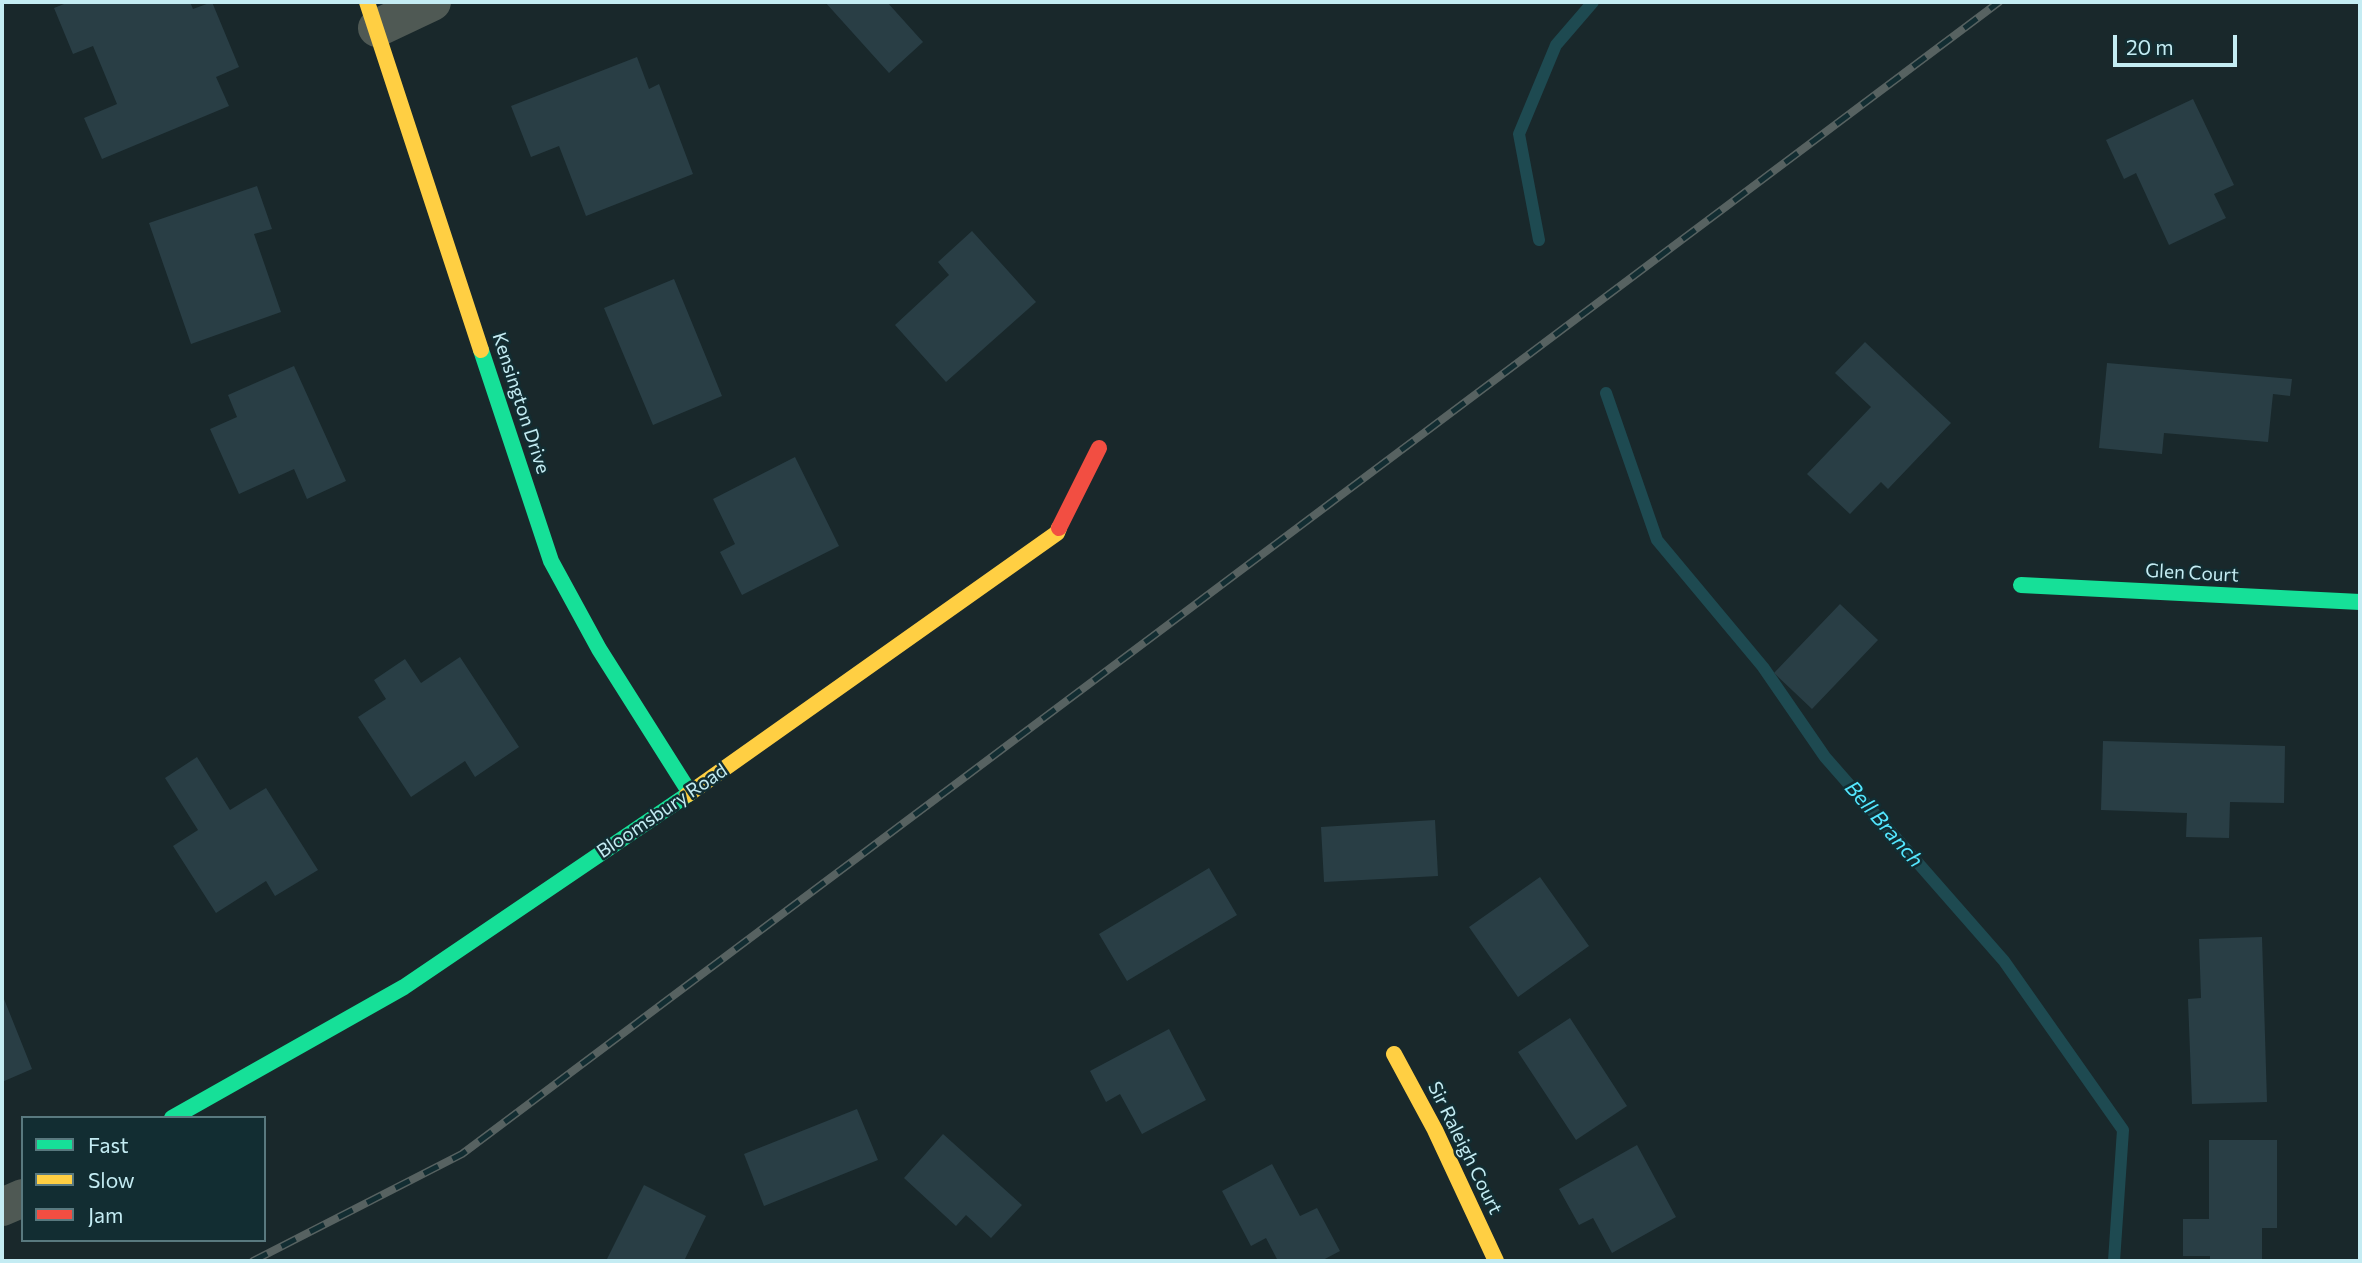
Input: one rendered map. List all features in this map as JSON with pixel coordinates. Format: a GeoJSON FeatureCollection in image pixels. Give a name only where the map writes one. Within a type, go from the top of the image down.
{"type":"FeatureCollection","features":[{"type":"Feature","properties":{"kind":"street"},"geometry":{"type":"LineString","coordinates":[[372,15],[432,2]]}},
{"type":"Feature","properties":{"kind":"street","name":"Kensington Drive"},"geometry":{"type":"LineString","coordinates":[[372,15],[551,561],[598,649],[690,793]]}},
{"type":"Feature","properties":{"kind":"street","name":"Bloomsbury Road"},"geometry":{"type":"LineString","coordinates":[[176,1116],[404,986],[690,793],[1057,533],[1099,448]]}},
{"type":"Feature","properties":{"kind":"street","name":"Glen Court"},"geometry":{"type":"LineString","coordinates":[[2021,585],[2360,603]]}},
{"type":"Feature","properties":{"kind":"street","name":"Sir Raleigh Court"},"geometry":{"type":"LineString","coordinates":[[1394,1054],[1434,1130],[1496,1261]]}},
{"type":"Feature","properties":{"kind":"street"},"geometry":{"type":"LineString","coordinates":[[2,1207],[21,1199]]}},
{"type":"Feature","properties":{"kind":"building"},"geometry":{"type":"Polygon","coordinates":[[[69,2],[190,2],[193,9],[212,2],[239,67],[216,77],[229,106],[102,159],[84,118],[117,104],[93,46],[73,54],[54,8],[69,2]]]}},
{"type":"Feature","properties":{"kind":"building"},"geometry":{"type":"Polygon","coordinates":[[[825,2],[887,2],[923,42],[889,73],[825,2]]]}},
{"type":"Feature","properties":{"kind":"building"},"geometry":{"type":"Polygon","coordinates":[[[637,57],[649,89],[659,84],[693,174],[586,216],[559,146],[531,157],[511,106],[637,57]]]}},
{"type":"Feature","properties":{"kind":"building"},"geometry":{"type":"Polygon","coordinates":[[[2193,99],[2234,185],[2214,194],[2226,218],[2169,245],[2136,173],[2124,179],[2106,140],[2193,99]]]}},
{"type":"Feature","properties":{"kind":"building"},"geometry":{"type":"Polygon","coordinates":[[[257,186],[272,229],[254,234],[281,312],[191,344],[149,223],[257,186]]]}},
{"type":"Feature","properties":{"kind":"building"},"geometry":{"type":"Polygon","coordinates":[[[972,231],[1036,302],[946,382],[895,325],[949,275],[938,262],[972,231]]]}},
{"type":"Feature","properties":{"kind":"building"},"geometry":{"type":"Polygon","coordinates":[[[674,279],[722,396],[653,425],[604,308],[674,279]]]}},
{"type":"Feature","properties":{"kind":"building"},"geometry":{"type":"Polygon","coordinates":[[[1865,342],[1951,423],[1888,489],[1881,482],[1850,514],[1807,474],[1871,407],[1835,373],[1865,342]]]}},
{"type":"Feature","properties":{"kind":"building"},"geometry":{"type":"Polygon","coordinates":[[[2107,363],[2292,379],[2290,396],[2273,394],[2268,442],[2164,433],[2162,454],[2099,448],[2107,363]]]}},
{"type":"Feature","properties":{"kind":"building"},"geometry":{"type":"Polygon","coordinates":[[[294,366],[346,481],[307,499],[294,469],[239,494],[210,429],[237,417],[228,395],[294,366]]]}},
{"type":"Feature","properties":{"kind":"building"},"geometry":{"type":"Polygon","coordinates":[[[795,457],[839,546],[742,595],[720,552],[735,544],[713,499],[795,457]]]}},
{"type":"Feature","properties":{"kind":"building"},"geometry":{"type":"Polygon","coordinates":[[[1840,604],[1878,640],[1812,709],[1774,673],[1840,604]]]}},
{"type":"Feature","properties":{"kind":"building"},"geometry":{"type":"Polygon","coordinates":[[[460,657],[519,747],[475,777],[465,761],[411,797],[358,717],[386,699],[374,680],[405,659],[421,683],[460,657]]]}},
{"type":"Feature","properties":{"kind":"building"},"geometry":{"type":"Polygon","coordinates":[[[2103,741],[2285,746],[2284,803],[2230,802],[2229,838],[2186,837],[2187,813],[2101,810],[2103,741]]]}},
{"type":"Feature","properties":{"kind":"building"},"geometry":{"type":"Polygon","coordinates":[[[197,757],[230,810],[266,788],[318,870],[275,896],[266,881],[216,913],[173,846],[198,830],[165,778],[197,757]]]}},
{"type":"Feature","properties":{"kind":"building"},"geometry":{"type":"Polygon","coordinates":[[[1435,820],[1438,876],[1324,882],[1321,827],[1435,820]]]}},
{"type":"Feature","properties":{"kind":"building"},"geometry":{"type":"Polygon","coordinates":[[[1209,868],[1237,915],[1127,981],[1099,934],[1209,868]]]}},
{"type":"Feature","properties":{"kind":"building"},"geometry":{"type":"Polygon","coordinates":[[[1540,877],[1589,946],[1518,997],[1469,927],[1540,877]]]}},
{"type":"Feature","properties":{"kind":"building"},"geometry":{"type":"Polygon","coordinates":[[[2262,937],[2267,1102],[2192,1104],[2188,999],[2201,998],[2199,939],[2262,937]]]}},
{"type":"Feature","properties":{"kind":"building"},"geometry":{"type":"Polygon","coordinates":[[[2,994],[32,1069],[2,1082],[2,994]]]}},
{"type":"Feature","properties":{"kind":"building"},"geometry":{"type":"Polygon","coordinates":[[[1570,1018],[1627,1106],[1576,1140],[1518,1052],[1570,1018]]]}},
{"type":"Feature","properties":{"kind":"building"},"geometry":{"type":"Polygon","coordinates":[[[1169,1029],[1206,1100],[1142,1134],[1120,1094],[1106,1102],[1090,1071],[1169,1029]]]}},
{"type":"Feature","properties":{"kind":"building"},"geometry":{"type":"Polygon","coordinates":[[[857,1109],[878,1160],[764,1206],[744,1154],[857,1109]]]}},
{"type":"Feature","properties":{"kind":"building"},"geometry":{"type":"Polygon","coordinates":[[[943,1134],[1022,1205],[991,1238],[966,1215],[956,1226],[904,1178],[943,1134]]]}},
{"type":"Feature","properties":{"kind":"building"},"geometry":{"type":"Polygon","coordinates":[[[2209,1140],[2277,1140],[2277,1228],[2262,1228],[2262,1261],[2210,1261],[2210,1256],[2183,1256],[2183,1219],[2209,1219],[2209,1140]]]}},
{"type":"Feature","properties":{"kind":"building"},"geometry":{"type":"Polygon","coordinates":[[[1637,1145],[1676,1217],[1612,1253],[1593,1218],[1579,1225],[1559,1189],[1637,1145]]]}},
{"type":"Feature","properties":{"kind":"building"},"geometry":{"type":"Polygon","coordinates":[[[1272,1164],[1300,1216],[1317,1208],[1340,1251],[1321,1261],[1278,1261],[1266,1238],[1251,1246],[1222,1191],[1272,1164]]]}},
{"type":"Feature","properties":{"kind":"building"},"geometry":{"type":"Polygon","coordinates":[[[644,1185],[706,1216],[684,1261],[606,1261],[644,1185]]]}},
{"type":"Feature","properties":{"kind":"waterway","name":"Bell Branch"},"geometry":{"type":"LineString","coordinates":[[1539,240],[1519,134],[1556,45],[1593,2]]}},
{"type":"Feature","properties":{"kind":"waterway","name":"Bell Branch"},"geometry":{"type":"LineString","coordinates":[[1606,393],[1657,540],[1763,667],[1825,757],[2004,961],[2123,1130],[2114,1261]]}},
{"type":"Feature","properties":{"kind":"railway"},"geometry":{"type":"LineString","coordinates":[[253,1261],[462,1154],[1999,2]]}},
{"type":"Feature","properties":{"kind":"traffic: fast"},"geometry":{"type":"LineString","coordinates":[[481,350],[551,561],[599,649],[690,793]]}},
{"type":"Feature","properties":{"kind":"traffic: fast"},"geometry":{"type":"LineString","coordinates":[[2021,585],[2360,602]]}},
{"type":"Feature","properties":{"kind":"traffic: fast"},"geometry":{"type":"LineString","coordinates":[[176,1116],[404,987],[687,795]]}},
{"type":"Feature","properties":{"kind":"traffic: slow"},"geometry":{"type":"LineString","coordinates":[[367,2],[481,350]]}},
{"type":"Feature","properties":{"kind":"traffic: slow"},"geometry":{"type":"LineString","coordinates":[[687,795],[1057,533],[1059,528]]}},
{"type":"Feature","properties":{"kind":"traffic: slow"},"geometry":{"type":"LineString","coordinates":[[1394,1054],[1435,1130],[1496,1261]]}},
{"type":"Feature","properties":{"kind":"traffic: jam"},"geometry":{"type":"LineString","coordinates":[[1059,528],[1099,448]]}}]}
